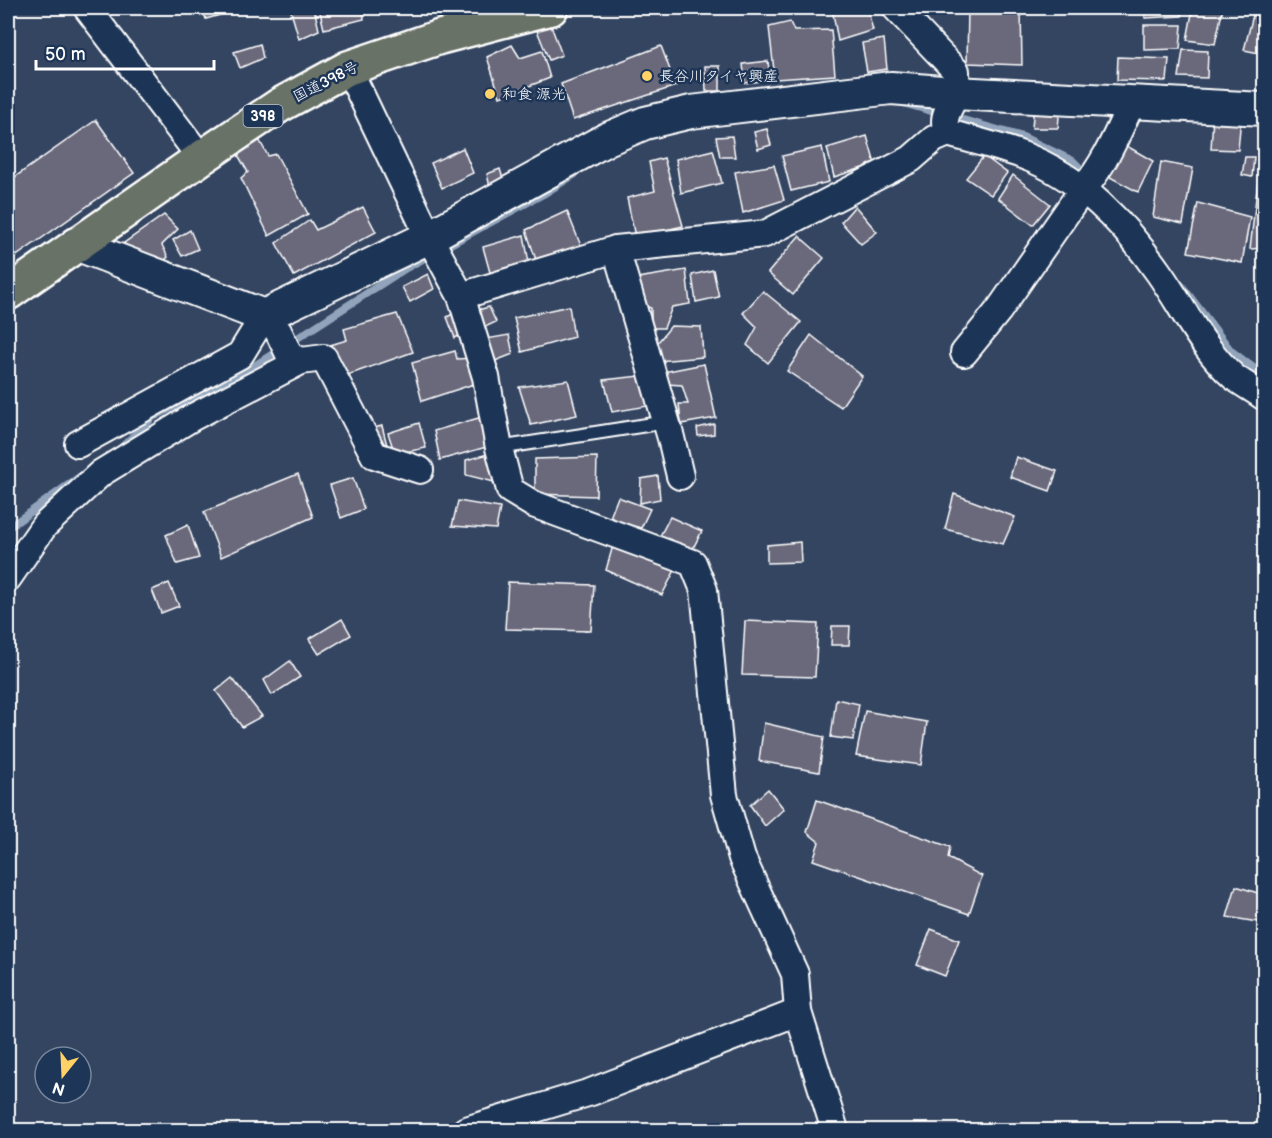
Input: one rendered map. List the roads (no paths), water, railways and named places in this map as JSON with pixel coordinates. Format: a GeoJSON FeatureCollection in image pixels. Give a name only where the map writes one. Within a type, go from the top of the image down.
{"type":"FeatureCollection","features":[{"type":"Feature","properties":{"kind":"highway","name":"国道398号"},"geometry":{"type":"LineString","coordinates":[[8,293],[280,105],[348,68],[440,37],[551,8]]}},
{"type":"Feature","properties":{"kind":"street"},"geometry":{"type":"LineString","coordinates":[[87,8],[201,158]]}},
{"type":"Feature","properties":{"kind":"street"},"geometry":{"type":"LineString","coordinates":[[461,296],[616,249],[765,234],[911,159],[934,139],[949,114],[956,71],[896,8]]}},
{"type":"Feature","properties":{"kind":"street"},"geometry":{"type":"LineString","coordinates":[[348,68],[430,240],[449,270],[461,296],[486,377],[499,448],[510,490],[525,500],[693,563],[704,591],[724,795],[742,858],[795,974],[798,1012],[835,1131]]}},
{"type":"Feature","properties":{"kind":"street"},"geometry":{"type":"LineString","coordinates":[[78,444],[240,355],[271,323],[430,240],[607,139],[645,123],[691,112],[891,88],[949,114],[1022,155],[1088,182],[1136,242],[1210,350],[1234,377],[1264,397]]}},
{"type":"Feature","properties":{"kind":"street"},"geometry":{"type":"LineString","coordinates":[[949,114],[1132,102],[1264,109]]}},
{"type":"Feature","properties":{"kind":"street"},"geometry":{"type":"LineString","coordinates":[[964,353],[999,310],[1088,182],[1108,152],[1132,102]]}},
{"type":"Feature","properties":{"kind":"street"},"geometry":{"type":"LineString","coordinates":[[76,244],[271,323],[296,358]]}},
{"type":"Feature","properties":{"kind":"street"},"geometry":{"type":"LineString","coordinates":[[616,249],[680,476]]}},
{"type":"Feature","properties":{"kind":"street"},"geometry":{"type":"LineString","coordinates":[[8,578],[44,526],[101,473],[296,358],[324,358],[374,455],[420,470]]}},
{"type":"Feature","properties":{"kind":"street"},"geometry":{"type":"LineString","coordinates":[[466,1131],[591,1092],[798,1012]]}},
{"type":"Feature","properties":{"kind":"lane"},"geometry":{"type":"LineString","coordinates":[[499,448],[666,422]]}},
{"type":"Feature","properties":{"kind":"waterway"},"geometry":{"type":"LineString","coordinates":[[903,103],[1023,137],[1073,161],[1088,176]]}},
{"type":"Feature","properties":{"kind":"waterway"},"geometry":{"type":"LineString","coordinates":[[122,447],[153,417],[251,368],[406,268],[543,194],[575,174]]}},
{"type":"Feature","properties":{"kind":"waterway"},"geometry":{"type":"LineString","coordinates":[[1181,285],[1231,351],[1264,376]]}},
{"type":"Feature","properties":{"kind":"waterway"},"geometry":{"type":"LineString","coordinates":[[8,528],[85,473]]}},
{"type":"Feature","properties":{"kind":"place","name":"長谷川タイヤ興産"},"geometry":{"type":"Point","coordinates":[647,76]}},
{"type":"Feature","properties":{"kind":"place","name":"和食 源光"},"geometry":{"type":"Point","coordinates":[490,94]}}]}
